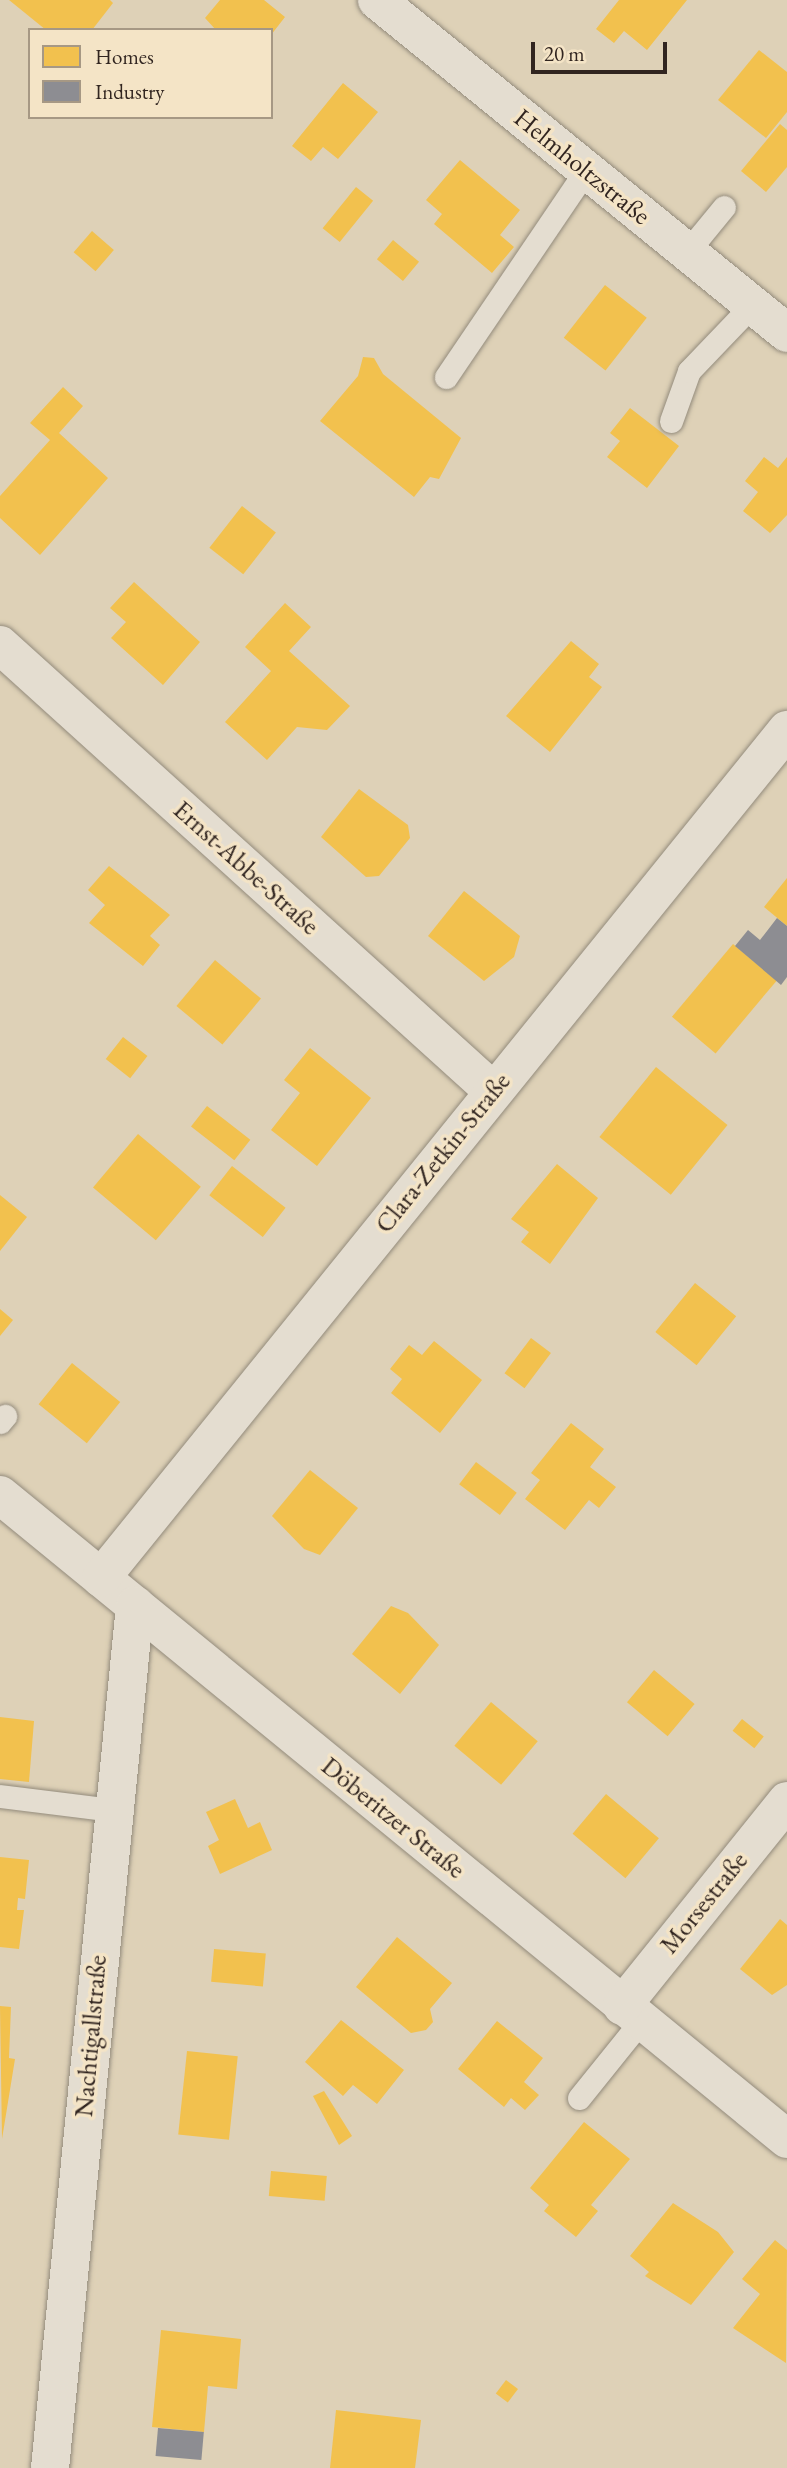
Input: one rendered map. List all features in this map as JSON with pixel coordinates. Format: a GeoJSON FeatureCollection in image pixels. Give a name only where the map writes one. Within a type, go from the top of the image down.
{"type":"FeatureCollection","features":[{"type":"Feature","properties":{"kind":"street","name":"Helmholtzstraße"},"geometry":{"type":"LineString","coordinates":[[377,0],[787,333]]}},
{"type":"Feature","properties":{"kind":"street","name":"Ernst-Abbe-Straße"},"geometry":{"type":"LineString","coordinates":[[0,645],[492,1091]]}},
{"type":"Feature","properties":{"kind":"street","name":"Clara-Zetkin-Straße"},"geometry":{"type":"LineString","coordinates":[[101,1578],[492,1091],[787,730]]}},
{"type":"Feature","properties":{"kind":"street","name":"Döberitzer Straße"},"geometry":{"type":"LineString","coordinates":[[0,1495],[787,2139]]}},
{"type":"Feature","properties":{"kind":"street","name":"Nachtigallstraße"},"geometry":{"type":"LineString","coordinates":[[50,2468],[112,1810],[135,1605]]}},
{"type":"Feature","properties":{"kind":"street","name":"Morsestraße"},"geometry":{"type":"LineString","coordinates":[[631,2013],[787,1801]]}},
{"type":"Feature","properties":{"kind":"lane"},"geometry":{"type":"LineString","coordinates":[[446,377],[586,170]]}},
{"type":"Feature","properties":{"kind":"lane"},"geometry":{"type":"LineString","coordinates":[[687,251],[724,207]]}},
{"type":"Feature","properties":{"kind":"lane"},"geometry":{"type":"LineString","coordinates":[[670,421],[689,371],[752,305]]}},
{"type":"Feature","properties":{"kind":"lane"},"geometry":{"type":"LineString","coordinates":[[0,1796],[112,1810]]}},
{"type":"Feature","properties":{"kind":"lane"},"geometry":{"type":"LineString","coordinates":[[579,2098],[631,2013]]}},
{"type":"Feature","properties":{"kind":"building: Homes"},"geometry":{"type":"Polygon","coordinates":[[[9,0],[110,0],[113,3],[94,28],[44,28],[9,0]]]}},
{"type":"Feature","properties":{"kind":"building: Homes"},"geometry":{"type":"Polygon","coordinates":[[[220,0],[264,0],[285,17],[273,32],[273,28],[214,28],[205,18],[220,0]]]}},
{"type":"Feature","properties":{"kind":"building: Homes"},"geometry":{"type":"Polygon","coordinates":[[[619,0],[687,0],[647,50],[624,31],[614,43],[596,29],[619,0]]]}},
{"type":"Feature","properties":{"kind":"building: Homes"},"geometry":{"type":"Polygon","coordinates":[[[759,50],[787,72],[787,112],[766,138],[718,100],[759,50]]]}},
{"type":"Feature","properties":{"kind":"building: Homes"},"geometry":{"type":"Polygon","coordinates":[[[343,83],[378,112],[338,159],[323,147],[311,161],[292,146],[343,83]]]}},
{"type":"Feature","properties":{"kind":"building: Homes"},"geometry":{"type":"Polygon","coordinates":[[[780,124],[787,130],[787,167],[766,192],[741,171],[780,124]]]}},
{"type":"Feature","properties":{"kind":"building: Homes"},"geometry":{"type":"Polygon","coordinates":[[[460,160],[520,210],[500,235],[514,247],[492,273],[434,224],[442,214],[426,200],[460,160]]]}},
{"type":"Feature","properties":{"kind":"building: Homes"},"geometry":{"type":"Polygon","coordinates":[[[356,187],[373,201],[340,242],[323,228],[356,187]]]}},
{"type":"Feature","properties":{"kind":"building: Homes"},"geometry":{"type":"Polygon","coordinates":[[[92,231],[114,250],[96,271],[74,252],[92,231]]]}},
{"type":"Feature","properties":{"kind":"building: Homes"},"geometry":{"type":"Polygon","coordinates":[[[393,240],[419,262],[403,281],[377,259],[393,240]]]}},
{"type":"Feature","properties":{"kind":"building: Homes"},"geometry":{"type":"Polygon","coordinates":[[[605,285],[647,318],[606,370],[564,338],[605,285]]]}},
{"type":"Feature","properties":{"kind":"building: Homes"},"geometry":{"type":"Polygon","coordinates":[[[363,357],[374,358],[383,374],[461,438],[439,479],[430,477],[414,497],[320,421],[358,376],[363,357]]]}},
{"type":"Feature","properties":{"kind":"building: Homes"},"geometry":{"type":"Polygon","coordinates":[[[63,387],[83,406],[59,433],[108,478],[40,555],[0,518],[0,496],[50,440],[30,423],[63,387]]]}},
{"type":"Feature","properties":{"kind":"building: Homes"},"geometry":{"type":"Polygon","coordinates":[[[630,408],[679,446],[647,488],[607,457],[620,441],[610,433],[630,408]]]}},
{"type":"Feature","properties":{"kind":"building: Homes"},"geometry":{"type":"Polygon","coordinates":[[[764,457],[778,468],[787,457],[787,515],[770,533],[743,511],[758,492],[745,481],[764,457]]]}},
{"type":"Feature","properties":{"kind":"building: Homes"},"geometry":{"type":"Polygon","coordinates":[[[242,506],[276,532],[243,574],[209,548],[242,506]]]}},
{"type":"Feature","properties":{"kind":"building: Homes"},"geometry":{"type":"Polygon","coordinates":[[[134,582],[200,642],[163,685],[111,638],[126,622],[110,608],[134,582]]]}},
{"type":"Feature","properties":{"kind":"building: Homes"},"geometry":{"type":"Polygon","coordinates":[[[285,603],[311,627],[289,651],[350,706],[327,730],[297,727],[267,760],[225,722],[271,671],[245,647],[285,603]]]}},
{"type":"Feature","properties":{"kind":"building: Homes"},"geometry":{"type":"Polygon","coordinates":[[[571,641],[599,664],[589,677],[602,687],[550,752],[506,716],[571,641]]]}},
{"type":"Feature","properties":{"kind":"building: Homes"},"geometry":{"type":"Polygon","coordinates":[[[359,789],[408,825],[410,838],[379,876],[366,877],[321,837],[359,789]]]}},
{"type":"Feature","properties":{"kind":"building: Homes"},"geometry":{"type":"Polygon","coordinates":[[[109,866],[170,915],[150,936],[160,945],[143,966],[89,923],[105,905],[88,890],[109,866]]]}},
{"type":"Feature","properties":{"kind":"building: Homes"},"geometry":{"type":"Polygon","coordinates":[[[787,878],[787,926],[764,907],[787,878]]]}},
{"type":"Feature","properties":{"kind":"building: Homes"},"geometry":{"type":"Polygon","coordinates":[[[464,891],[520,936],[514,957],[484,981],[428,936],[464,891]]]}},
{"type":"Feature","properties":{"kind":"building: Homes"},"geometry":{"type":"Polygon","coordinates":[[[733,944],[777,981],[716,1053],[672,1017],[733,944]]]}},
{"type":"Feature","properties":{"kind":"building: Homes"},"geometry":{"type":"Polygon","coordinates":[[[215,960],[261,999],[222,1045],[176,1006],[215,960]]]}},
{"type":"Feature","properties":{"kind":"building: Homes"},"geometry":{"type":"Polygon","coordinates":[[[123,1037],[147,1056],[130,1078],[106,1059],[123,1037]]]}},
{"type":"Feature","properties":{"kind":"building: Homes"},"geometry":{"type":"Polygon","coordinates":[[[310,1048],[371,1098],[317,1166],[271,1130],[300,1093],[284,1080],[310,1048]]]}},
{"type":"Feature","properties":{"kind":"building: Homes"},"geometry":{"type":"Polygon","coordinates":[[[656,1067],[727,1125],[671,1195],[599,1137],[656,1067]]]}},
{"type":"Feature","properties":{"kind":"building: Homes"},"geometry":{"type":"Polygon","coordinates":[[[207,1106],[250,1140],[234,1160],[191,1126],[207,1106]]]}},
{"type":"Feature","properties":{"kind":"building: Homes"},"geometry":{"type":"Polygon","coordinates":[[[138,1134],[201,1187],[156,1240],[93,1188],[138,1134]]]}},
{"type":"Feature","properties":{"kind":"building: Homes"},"geometry":{"type":"Polygon","coordinates":[[[557,1164],[598,1198],[550,1264],[521,1242],[529,1232],[511,1219],[557,1164]]]}},
{"type":"Feature","properties":{"kind":"building: Homes"},"geometry":{"type":"Polygon","coordinates":[[[232,1166],[286,1208],[263,1237],[209,1195],[232,1166]]]}},
{"type":"Feature","properties":{"kind":"building: Homes"},"geometry":{"type":"Polygon","coordinates":[[[0,1195],[27,1217],[0,1251],[0,1195]]]}},
{"type":"Feature","properties":{"kind":"building: Homes"},"geometry":{"type":"Polygon","coordinates":[[[695,1283],[736,1316],[697,1365],[655,1332],[695,1283]]]}},
{"type":"Feature","properties":{"kind":"building: Homes"},"geometry":{"type":"Polygon","coordinates":[[[0,1309],[13,1320],[0,1336],[0,1309]]]}},
{"type":"Feature","properties":{"kind":"building: Homes"},"geometry":{"type":"Polygon","coordinates":[[[531,1338],[551,1353],[524,1388],[505,1373],[531,1338]]]}},
{"type":"Feature","properties":{"kind":"building: Homes"},"geometry":{"type":"Polygon","coordinates":[[[434,1341],[482,1380],[440,1433],[391,1393],[402,1379],[390,1369],[409,1345],[422,1355],[434,1341]]]}},
{"type":"Feature","properties":{"kind":"building: Homes"},"geometry":{"type":"Polygon","coordinates":[[[72,1363],[120,1402],[87,1443],[39,1404],[72,1363]]]}},
{"type":"Feature","properties":{"kind":"building: Homes"},"geometry":{"type":"Polygon","coordinates":[[[571,1423],[604,1449],[590,1467],[616,1487],[599,1508],[589,1500],[565,1530],[525,1499],[540,1480],[531,1473],[571,1423]]]}},
{"type":"Feature","properties":{"kind":"building: Homes"},"geometry":{"type":"Polygon","coordinates":[[[476,1462],[517,1493],[500,1515],[459,1484],[476,1462]]]}},
{"type":"Feature","properties":{"kind":"building: Homes"},"geometry":{"type":"Polygon","coordinates":[[[310,1470],[358,1508],[320,1555],[304,1549],[272,1516],[310,1470]]]}},
{"type":"Feature","properties":{"kind":"building: Homes"},"geometry":{"type":"Polygon","coordinates":[[[391,1606],[408,1613],[439,1645],[400,1694],[352,1654],[391,1606]]]}},
{"type":"Feature","properties":{"kind":"building: Homes"},"geometry":{"type":"Polygon","coordinates":[[[654,1670],[695,1704],[668,1736],[627,1702],[654,1670]]]}},
{"type":"Feature","properties":{"kind":"building: Homes"},"geometry":{"type":"Polygon","coordinates":[[[491,1702],[538,1741],[501,1785],[454,1746],[491,1702]]]}},
{"type":"Feature","properties":{"kind":"building: Homes"},"geometry":{"type":"Polygon","coordinates":[[[0,1717],[34,1721],[29,1782],[0,1779],[0,1717]]]}},
{"type":"Feature","properties":{"kind":"building: Homes"},"geometry":{"type":"Polygon","coordinates":[[[742,1719],[764,1737],[754,1748],[733,1731],[742,1719]]]}},
{"type":"Feature","properties":{"kind":"building: Homes"},"geometry":{"type":"Polygon","coordinates":[[[606,1794],[659,1838],[625,1878],[573,1834],[606,1794]]]}},
{"type":"Feature","properties":{"kind":"building: Homes"},"geometry":{"type":"Polygon","coordinates":[[[235,1799],[248,1828],[260,1822],[272,1850],[220,1874],[208,1846],[219,1840],[206,1812],[235,1799]]]}},
{"type":"Feature","properties":{"kind":"building: Homes"},"geometry":{"type":"Polygon","coordinates":[[[0,1857],[29,1860],[25,1899],[18,1898],[17,1910],[24,1910],[19,1949],[0,1947],[0,1857]]]}},
{"type":"Feature","properties":{"kind":"building: Homes"},"geometry":{"type":"Polygon","coordinates":[[[780,1919],[787,1925],[787,1985],[772,1995],[740,1969],[780,1919]]]}},
{"type":"Feature","properties":{"kind":"building: Homes"},"geometry":{"type":"Polygon","coordinates":[[[397,1937],[452,1983],[430,2009],[433,2022],[426,2030],[411,2033],[356,1987],[397,1937]]]}},
{"type":"Feature","properties":{"kind":"building: Homes"},"geometry":{"type":"Polygon","coordinates":[[[214,1949],[266,1954],[263,1986],[211,1982],[214,1949]]]}},
{"type":"Feature","properties":{"kind":"building: Homes"},"geometry":{"type":"Polygon","coordinates":[[[0,2006],[11,2007],[9,2058],[15,2059],[2,2139],[0,2006]]]}},
{"type":"Feature","properties":{"kind":"building: Homes"},"geometry":{"type":"Polygon","coordinates":[[[341,2020],[404,2070],[377,2104],[353,2085],[343,2096],[305,2062],[341,2020]]]}},
{"type":"Feature","properties":{"kind":"building: Homes"},"geometry":{"type":"Polygon","coordinates":[[[497,2021],[543,2058],[524,2082],[539,2095],[525,2110],[511,2098],[504,2107],[458,2069],[497,2021]]]}},
{"type":"Feature","properties":{"kind":"building: Homes"},"geometry":{"type":"Polygon","coordinates":[[[187,2051],[238,2056],[229,2140],[178,2135],[187,2051]]]}},
{"type":"Feature","properties":{"kind":"building: Homes"},"geometry":{"type":"Polygon","coordinates":[[[324,2091],[352,2136],[339,2145],[313,2096],[324,2091]]]}},
{"type":"Feature","properties":{"kind":"building: Homes"},"geometry":{"type":"Polygon","coordinates":[[[584,2122],[630,2159],[591,2205],[598,2211],[576,2237],[544,2211],[549,2205],[530,2188],[584,2122]]]}},
{"type":"Feature","properties":{"kind":"building: Homes"},"geometry":{"type":"Polygon","coordinates":[[[271,2171],[327,2176],[325,2201],[269,2196],[271,2171]]]}},
{"type":"Feature","properties":{"kind":"building: Homes"},"geometry":{"type":"Polygon","coordinates":[[[673,2203],[718,2232],[734,2252],[691,2305],[645,2276],[649,2272],[630,2256],[673,2203]]]}},
{"type":"Feature","properties":{"kind":"building: Homes"},"geometry":{"type":"Polygon","coordinates":[[[775,2240],[787,2250],[786,2363],[733,2328],[760,2294],[742,2279],[775,2240]]]}},
{"type":"Feature","properties":{"kind":"building: Homes"},"geometry":{"type":"Polygon","coordinates":[[[161,2330],[241,2339],[237,2389],[208,2386],[204,2432],[152,2427],[161,2330]]]}},
{"type":"Feature","properties":{"kind":"building: Homes"},"geometry":{"type":"Polygon","coordinates":[[[506,2380],[518,2389],[508,2403],[496,2394],[506,2380]]]}},
{"type":"Feature","properties":{"kind":"building: Homes"},"geometry":{"type":"Polygon","coordinates":[[[336,2410],[421,2420],[415,2468],[330,2468],[336,2410]]]}},
{"type":"Feature","properties":{"kind":"building: Industry"},"geometry":{"type":"Polygon","coordinates":[[[777,918],[787,926],[787,977],[781,985],[735,946],[748,930],[760,940],[777,918]]]}},
{"type":"Feature","properties":{"kind":"building: Industry"},"geometry":{"type":"Polygon","coordinates":[[[158,2428],[204,2432],[201,2460],[156,2456],[158,2428]]]}}]}
